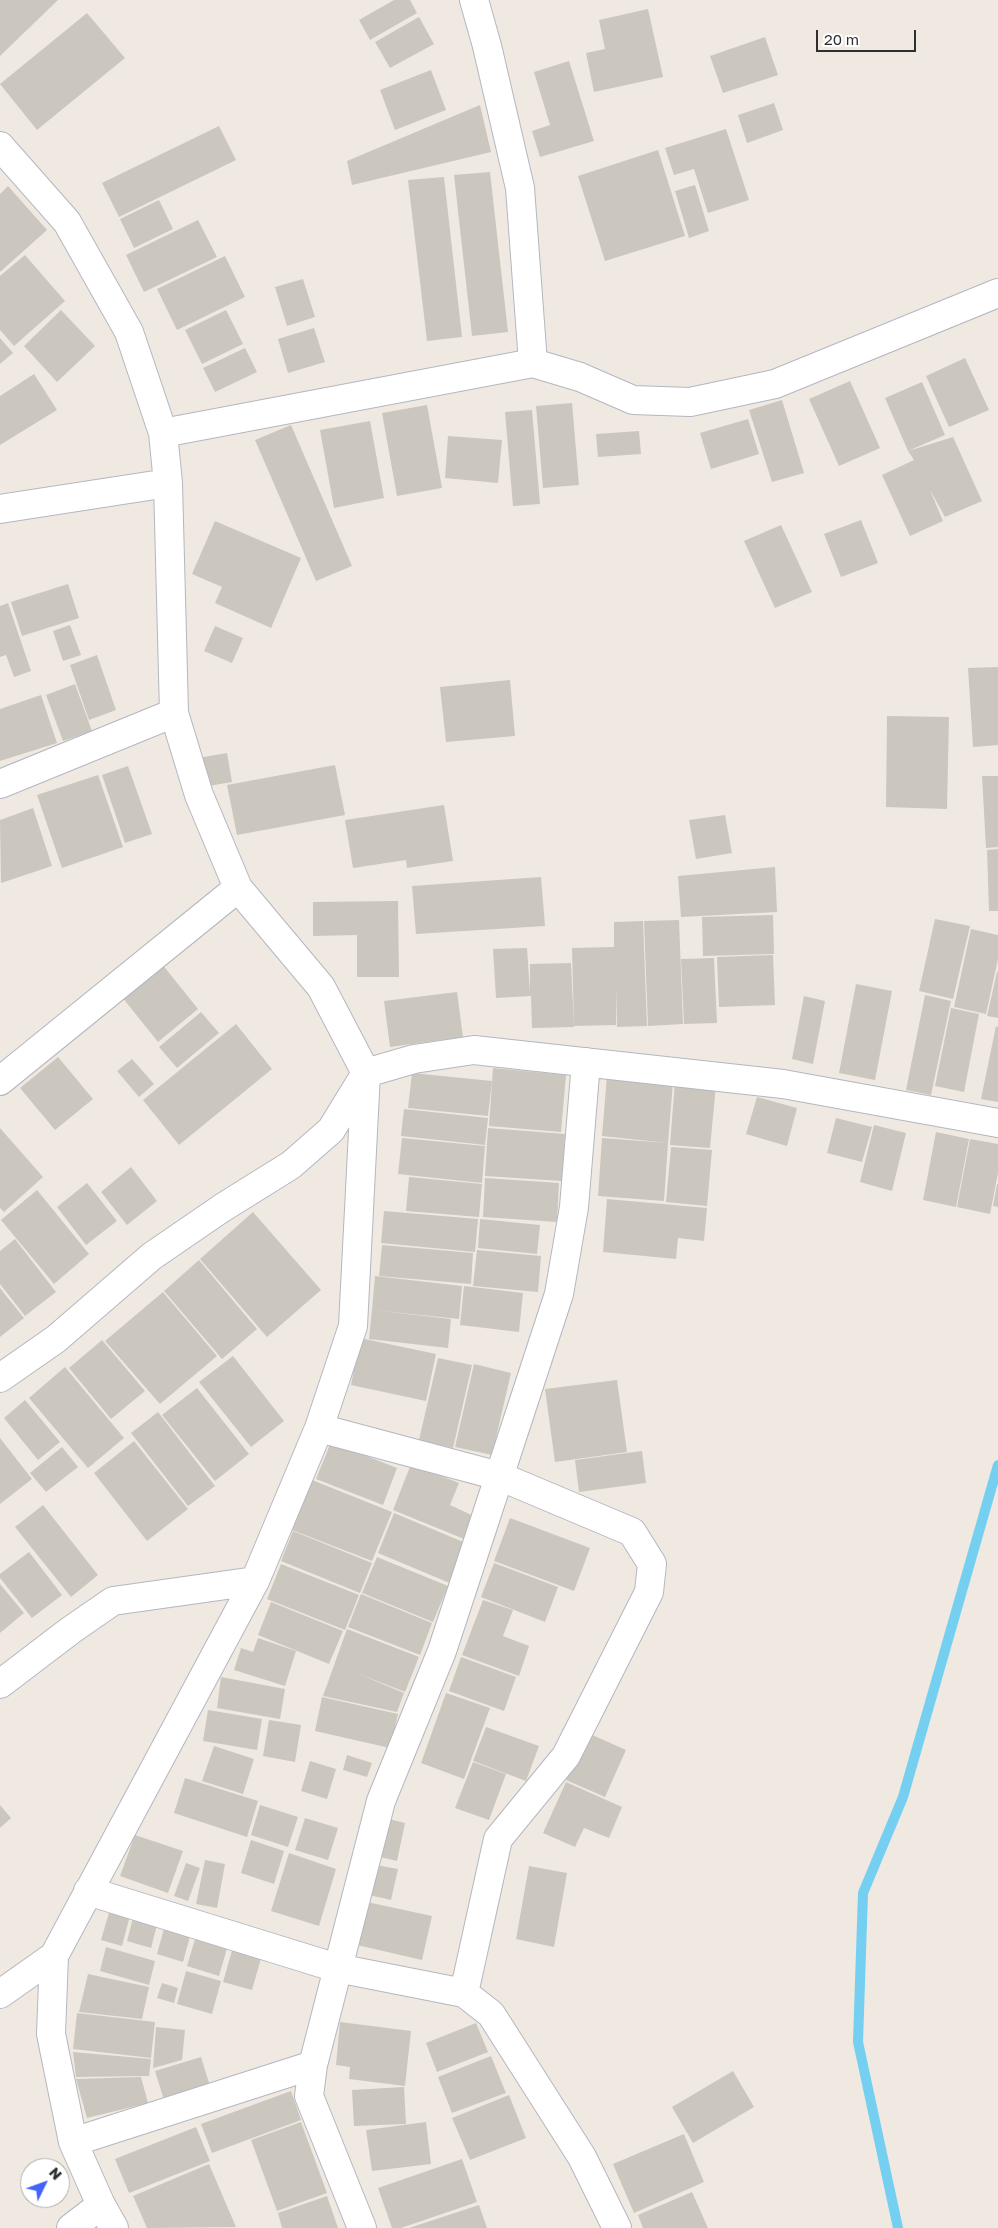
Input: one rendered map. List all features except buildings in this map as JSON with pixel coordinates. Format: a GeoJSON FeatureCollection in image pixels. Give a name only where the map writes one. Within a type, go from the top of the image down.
{"type":"FeatureCollection","features":[{"type":"Feature","properties":{"kind":"street"},"geometry":{"type":"LineString","coordinates":[[474,0],[487,46],[520,188],[533,363]]}},
{"type":"Feature","properties":{"kind":"street"},"geometry":{"type":"LineString","coordinates":[[0,146],[67,222],[129,332],[163,433],[168,482],[174,713],[199,795],[238,888],[321,987],[366,1073],[353,1326],[319,1428],[255,1582],[54,1956],[51,2034],[73,2142],[108,2217],[71,2228]]}},
{"type":"Feature","properties":{"kind":"street"},"geometry":{"type":"LineString","coordinates":[[163,433],[533,363],[580,377],[633,400],[690,402],[775,384],[998,293]]}},
{"type":"Feature","properties":{"kind":"street"},"geometry":{"type":"LineString","coordinates":[[0,509],[168,482]]}},
{"type":"Feature","properties":{"kind":"street"},"geometry":{"type":"LineString","coordinates":[[0,784],[174,713]]}},
{"type":"Feature","properties":{"kind":"street"},"geometry":{"type":"LineString","coordinates":[[0,1081],[238,888]]}},
{"type":"Feature","properties":{"kind":"street"},"geometry":{"type":"LineString","coordinates":[[0,1378],[56,1339],[152,1256],[222,1208],[291,1165],[332,1130],[366,1073],[414,1059],[474,1050],[586,1062],[782,1084],[998,1123]]}},
{"type":"Feature","properties":{"kind":"street"},"geometry":{"type":"LineString","coordinates":[[362,2228],[309,2096],[313,2065],[381,1801],[442,1651],[559,1294],[574,1207],[586,1062]]}},
{"type":"Feature","properties":{"kind":"street"},"geometry":{"type":"LineString","coordinates":[[319,1428],[499,1476],[632,1532],[652,1564],[649,1592],[566,1756],[498,1839],[464,1993]]}},
{"type":"Feature","properties":{"kind":"street"},"geometry":{"type":"LineString","coordinates":[[0,1684],[71,1630],[114,1601],[255,1582]]}},
{"type":"Feature","properties":{"kind":"street"},"geometry":{"type":"LineString","coordinates":[[88,1891],[337,1968],[464,1993],[491,2014],[582,2157],[617,2228]]}},
{"type":"Feature","properties":{"kind":"street"},"geometry":{"type":"LineString","coordinates":[[0,1994],[54,1956]]}},
{"type":"Feature","properties":{"kind":"street"},"geometry":{"type":"LineString","coordinates":[[73,2142],[313,2065]]}},
{"type":"Feature","properties":{"kind":"waterway"},"geometry":{"type":"LineString","coordinates":[[898,2228],[858,2042],[863,1893],[903,1797],[998,1465]]}}]}
